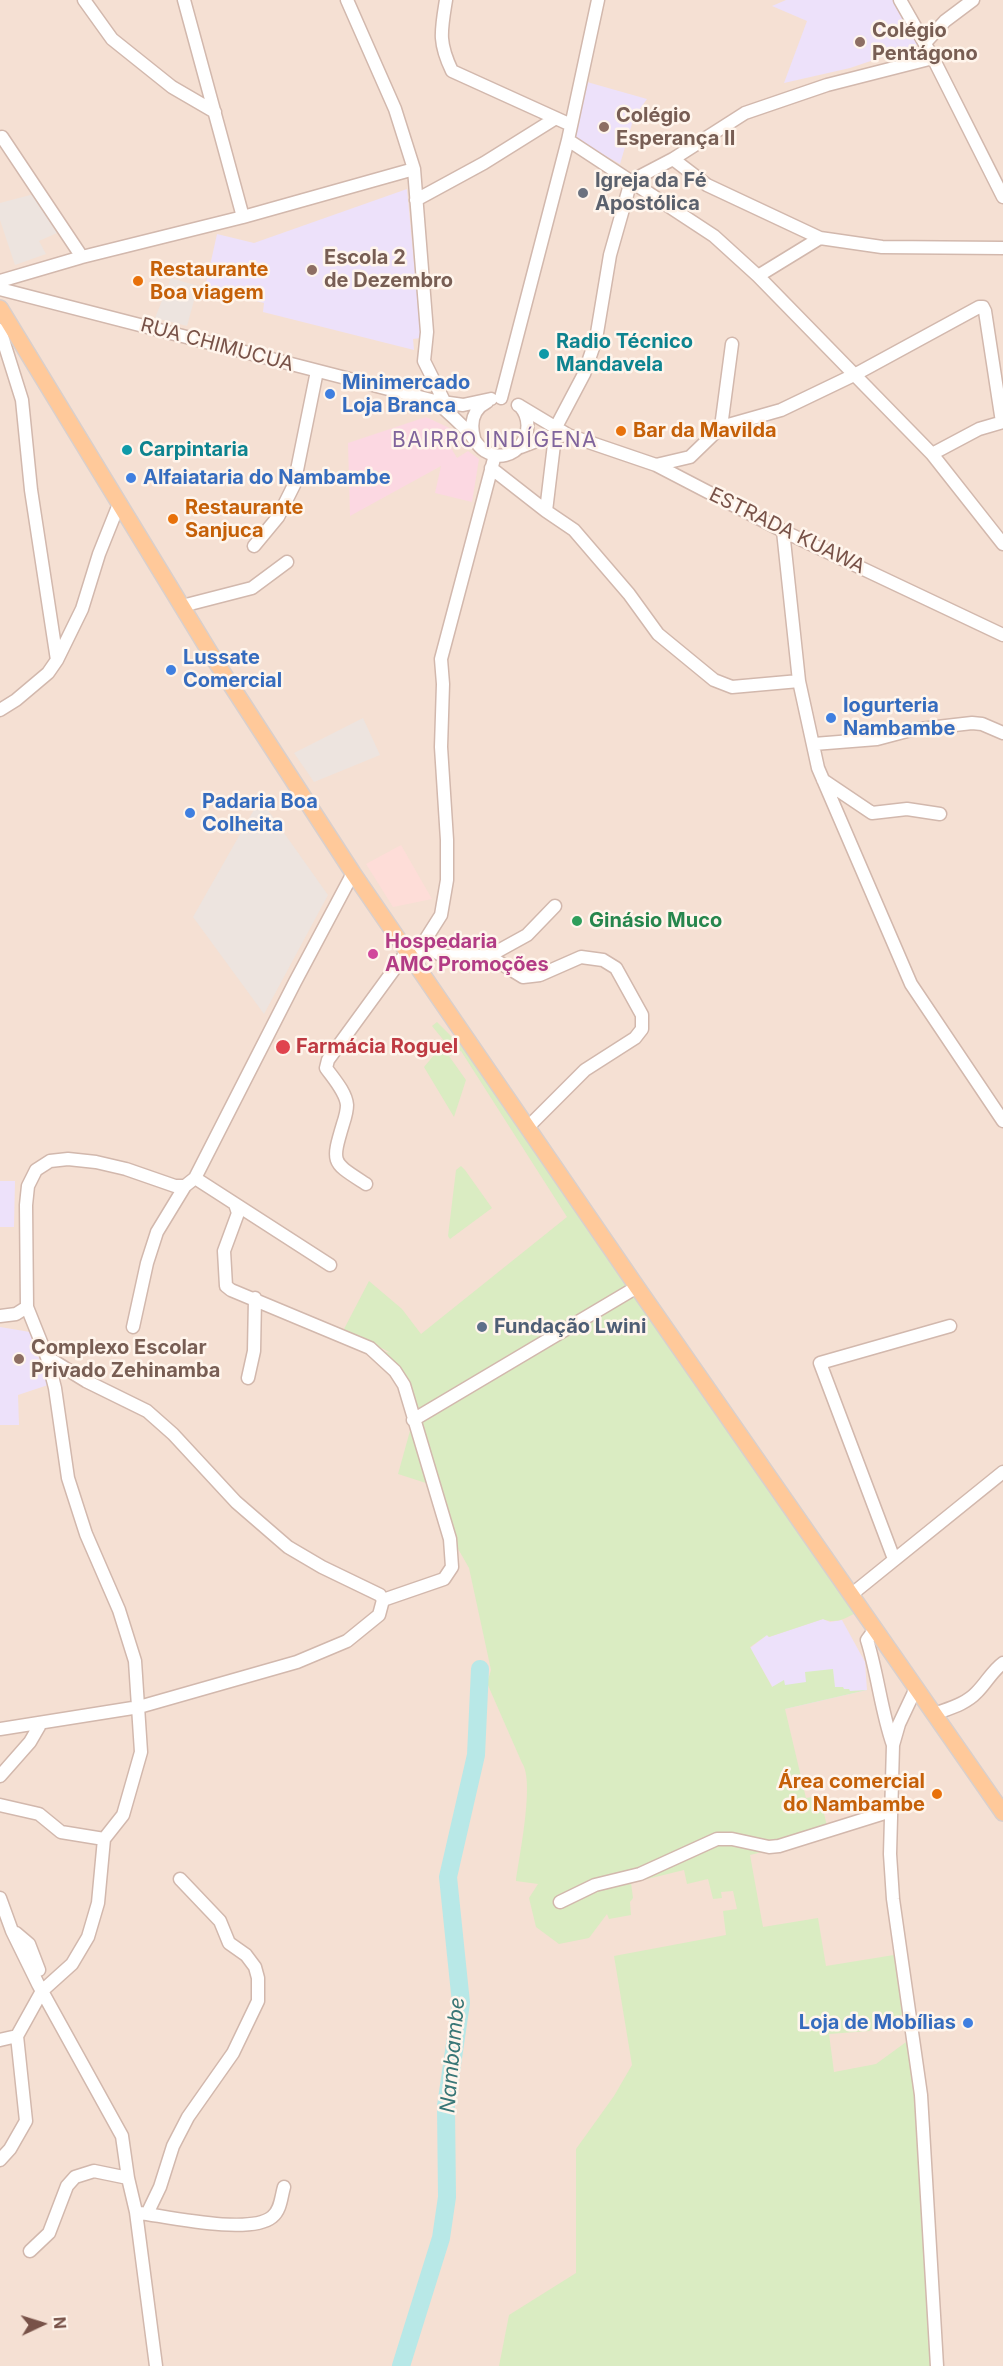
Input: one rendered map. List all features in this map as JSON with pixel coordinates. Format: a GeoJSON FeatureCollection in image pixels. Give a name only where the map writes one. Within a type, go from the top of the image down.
{"type":"FeatureCollection","features":[{"type":"Feature","properties":{"kind":"main road"},"geometry":{"type":"LineString","coordinates":[[0,308],[182,606],[406,953],[1003,1813]]}},
{"type":"Feature","properties":{"kind":"street"},"geometry":{"type":"LineString","coordinates":[[84,0],[112,39],[172,87],[215,112]]}},
{"type":"Feature","properties":{"kind":"street"},"geometry":{"type":"LineString","coordinates":[[184,0],[243,218]]}},
{"type":"Feature","properties":{"kind":"street"},"geometry":{"type":"LineString","coordinates":[[347,0],[395,109],[414,169],[427,332],[424,361],[440,402]]}},
{"type":"Feature","properties":{"kind":"street"},"geometry":{"type":"LineString","coordinates":[[446,0],[440,26],[441,42],[452,71],[571,125]]}},
{"type":"Feature","properties":{"kind":"street"},"geometry":{"type":"LineString","coordinates":[[474,438],[472,419],[476,411],[496,399],[571,125],[598,0]]}},
{"type":"Feature","properties":{"kind":"street"},"geometry":{"type":"LineString","coordinates":[[900,0],[933,58],[1003,197]]}},
{"type":"Feature","properties":{"kind":"street"},"geometry":{"type":"LineString","coordinates":[[925,43],[945,21],[973,0]]}},
{"type":"Feature","properties":{"kind":"street"},"geometry":{"type":"LineString","coordinates":[[546,511],[556,432],[584,374],[596,339],[610,255],[632,182],[745,113],[827,85],[933,58]]}},
{"type":"Feature","properties":{"kind":"street"},"geometry":{"type":"LineString","coordinates":[[416,200],[484,163],[556,118]]}},
{"type":"Feature","properties":{"kind":"street"},"geometry":{"type":"LineString","coordinates":[[2,137],[82,257]]}},
{"type":"Feature","properties":{"kind":"street"},"geometry":{"type":"LineString","coordinates":[[567,140],[714,236],[758,276],[932,454],[1003,544]]}},
{"type":"Feature","properties":{"kind":"street"},"geometry":{"type":"LineString","coordinates":[[673,159],[707,185],[820,237],[882,247],[1003,248]]}},
{"type":"Feature","properties":{"kind":"street"},"geometry":{"type":"LineString","coordinates":[[0,281],[82,257],[243,218],[414,169]]}},
{"type":"Feature","properties":{"kind":"street"},"geometry":{"type":"LineString","coordinates":[[758,276],[820,237]]}},
{"type":"Feature","properties":{"kind":"street","name":"RUA CHIMUCUA"},"geometry":{"type":"LineString","coordinates":[[0,288],[440,402],[463,405],[496,399]]}},
{"type":"Feature","properties":{"kind":"street"},"geometry":{"type":"LineString","coordinates":[[656,465],[690,457],[721,427],[781,410],[856,374],[983,307],[1002,422],[979,429],[932,454]]}},
{"type":"Feature","properties":{"kind":"street"},"geometry":{"type":"LineString","coordinates":[[0,330],[22,400],[31,490],[57,660]]}},
{"type":"Feature","properties":{"kind":"street"},"geometry":{"type":"LineString","coordinates":[[721,427],[732,344]]}},
{"type":"Feature","properties":{"kind":"street"},"geometry":{"type":"LineString","coordinates":[[254,546],[278,517],[294,485],[317,371]]}},
{"type":"Feature","properties":{"kind":"street"},"geometry":{"type":"LineString","coordinates":[[496,399],[518,405],[556,432]]}},
{"type":"Feature","properties":{"kind":"street","name":"RUA CHIMUCUA"},"geometry":{"type":"LineString","coordinates":[[440,402],[486,452],[495,455]]}},
{"type":"Feature","properties":{"kind":"street"},"geometry":{"type":"LineString","coordinates":[[416,966],[422,945],[441,915],[447,880],[447,840],[441,747],[443,684],[441,659],[495,455],[513,453],[526,439],[528,430],[524,412],[518,405]]}},
{"type":"Feature","properties":{"kind":"street"},"geometry":{"type":"LineString","coordinates":[[520,447],[556,432]]}},
{"type":"Feature","properties":{"kind":"street","name":"ESTRADA KUAWA"},"geometry":{"type":"LineString","coordinates":[[556,432],[656,465],[783,531],[1003,635]]}},
{"type":"Feature","properties":{"kind":"street"},"geometry":{"type":"LineString","coordinates":[[491,468],[574,530],[630,594],[658,634],[714,681],[732,687],[799,681]]}},
{"type":"Feature","properties":{"kind":"street"},"geometry":{"type":"LineString","coordinates":[[0,710],[16,700],[48,673],[57,660],[82,609],[99,554],[119,504]]}},
{"type":"Feature","properties":{"kind":"street"},"geometry":{"type":"LineString","coordinates":[[783,531],[799,681],[818,768],[911,984],[1003,1121]]}},
{"type":"Feature","properties":{"kind":"street"},"geometry":{"type":"LineString","coordinates":[[182,606],[252,588],[287,562]]}},
{"type":"Feature","properties":{"kind":"street"},"geometry":{"type":"LineString","coordinates":[[814,744],[877,739],[911,730],[972,723],[982,724],[1003,733]]}},
{"type":"Feature","properties":{"kind":"street"},"geometry":{"type":"LineString","coordinates":[[823,780],[872,813],[908,810],[940,814]]}},
{"type":"Feature","properties":{"kind":"street"},"geometry":{"type":"LineString","coordinates":[[133,1327],[147,1263],[157,1232],[185,1186],[195,1178],[353,873]]}},
{"type":"Feature","properties":{"kind":"street"},"geometry":{"type":"LineString","coordinates":[[422,945],[443,956],[489,956],[527,935],[555,906]]}},
{"type":"Feature","properties":{"kind":"street"},"geometry":{"type":"LineString","coordinates":[[366,1184],[340,1167],[336,1161],[335,1151],[347,1105],[344,1096],[326,1068],[328,1060],[406,953]]}},
{"type":"Feature","properties":{"kind":"street"},"geometry":{"type":"LineString","coordinates":[[489,956],[523,977],[540,975],[581,957],[603,960],[616,968],[642,1015],[642,1029],[635,1038],[585,1070],[528,1127]]}},
{"type":"Feature","properties":{"kind":"street"},"geometry":{"type":"LineString","coordinates":[[0,2160],[10,2149],[26,2121],[17,2036],[40,1987],[72,1964],[88,1937],[98,1903],[104,1839],[123,1815],[141,1752],[135,1660],[119,1610],[86,1534],[68,1478],[55,1388],[47,1357],[27,1306],[26,1205],[28,1186],[36,1170],[50,1161],[68,1159],[96,1162],[126,1169],[175,1186],[185,1186]]}},
{"type":"Feature","properties":{"kind":"street"},"geometry":{"type":"LineString","coordinates":[[195,1178],[330,1265]]}},
{"type":"Feature","properties":{"kind":"street"},"geometry":{"type":"LineString","coordinates":[[235,1204],[238,1213],[224,1251],[226,1286],[370,1348],[395,1371],[404,1385],[450,1539],[452,1567],[444,1579],[383,1600]]}},
{"type":"Feature","properties":{"kind":"street"},"geometry":{"type":"LineString","coordinates":[[413,1420],[637,1287]]}},
{"type":"Feature","properties":{"kind":"street"},"geometry":{"type":"LineString","coordinates":[[248,1378],[254,1351],[255,1298]]}},
{"type":"Feature","properties":{"kind":"street"},"geometry":{"type":"LineString","coordinates":[[0,1316],[16,1314],[27,1306]]}},
{"type":"Feature","properties":{"kind":"street"},"geometry":{"type":"LineString","coordinates":[[894,1559],[820,1363],[950,1326]]}},
{"type":"Feature","properties":{"kind":"street"},"geometry":{"type":"LineString","coordinates":[[0,1729],[139,1707],[297,1662],[347,1641],[379,1615],[383,1600],[380,1595],[322,1567],[288,1547],[236,1502],[173,1434],[147,1411],[86,1381],[47,1357]]}},
{"type":"Feature","properties":{"kind":"street"},"geometry":{"type":"LineString","coordinates":[[852,1594],[1003,1472]]}},
{"type":"Feature","properties":{"kind":"street"},"geometry":{"type":"LineString","coordinates":[[875,1629],[867,1640],[877,1678],[883,1718],[893,1745]]}},
{"type":"Feature","properties":{"kind":"street"},"geometry":{"type":"LineString","coordinates":[[934,1714],[965,1702],[1003,1663]]}},
{"type":"Feature","properties":{"kind":"street"},"geometry":{"type":"LineString","coordinates":[[916,1688],[899,1724],[893,1745],[890,1854],[893,1899],[921,2095],[937,2366]]}},
{"type":"Feature","properties":{"kind":"street"},"geometry":{"type":"LineString","coordinates":[[0,1776],[30,1742],[41,1723]]}},
{"type":"Feature","properties":{"kind":"street"},"geometry":{"type":"LineString","coordinates":[[0,1805],[39,1814],[61,1832],[104,1839]]}},
{"type":"Feature","properties":{"kind":"street"},"geometry":{"type":"LineString","coordinates":[[560,1902],[595,1885],[640,1874],[717,1839],[732,1839],[770,1847],[779,1846],[891,1811]]}},
{"type":"Feature","properties":{"kind":"street"},"geometry":{"type":"LineString","coordinates":[[142,2213],[160,2187],[173,2146],[188,2117],[233,2053],[258,2001],[258,1978],[255,1967],[246,1955],[229,1942],[220,1921],[180,1879]]}},
{"type":"Feature","properties":{"kind":"street"},"geometry":{"type":"LineString","coordinates":[[0,1898],[3,1914],[12,1931],[28,1944],[39,1968],[40,1987],[122,2136],[128,2178],[142,2213],[156,2366]]}},
{"type":"Feature","properties":{"kind":"street"},"geometry":{"type":"LineString","coordinates":[[0,2040],[17,2036]]}},
{"type":"Feature","properties":{"kind":"street"},"geometry":{"type":"LineString","coordinates":[[30,2251],[49,2233],[67,2186],[75,2177],[94,2171],[128,2178]]}},
{"type":"Feature","properties":{"kind":"street"},"geometry":{"type":"LineString","coordinates":[[142,2213],[202,2222],[246,2225],[261,2223],[272,2217],[278,2209],[284,2187]]}},
{"type":"Feature","properties":{"kind":"shaded area"},"geometry":{"type":"Polygon","coordinates":[[[0,0],[1003,0],[1003,2366],[0,2366],[0,0]]]}},
{"type":"Feature","properties":{"kind":"shaded area","name":"Colégio Pentágono"},"geometry":{"type":"Polygon","coordinates":[[[786,0],[895,0],[921,44],[850,68],[784,83],[807,21],[772,6],[786,0]]]}},
{"type":"Feature","properties":{"kind":"shaded area","name":"Colégio Esperança II"},"geometry":{"type":"Polygon","coordinates":[[[587,82],[647,99],[634,117],[620,164],[574,138],[587,82]]]}},
{"type":"Feature","properties":{"kind":"shaded area","name":"Escola 2 de Dezembro"},"geometry":{"type":"Polygon","coordinates":[[[407,189],[421,338],[413,339],[414,350],[263,312],[264,303],[205,288],[217,234],[254,243],[407,189]]]}},
{"type":"Feature","properties":{"kind":"shaded area"},"geometry":{"type":"Polygon","coordinates":[[[34,194],[57,233],[39,241],[46,254],[15,265],[0,220],[0,203],[34,194]]]}},
{"type":"Feature","properties":{"kind":"shaded area"},"geometry":{"type":"Polygon","coordinates":[[[171,278],[198,286],[187,326],[155,318],[171,278]]]}},
{"type":"Feature","properties":{"kind":"shaded area"},"geometry":{"type":"Polygon","coordinates":[[[426,417],[458,432],[459,436],[448,443],[457,458],[468,451],[479,459],[472,502],[435,493],[441,466],[350,516],[348,443],[426,417]]]}},
{"type":"Feature","properties":{"kind":"shaded area"},"geometry":{"type":"Polygon","coordinates":[[[363,718],[380,755],[314,782],[294,753],[363,718]]]}},
{"type":"Feature","properties":{"kind":"shaded area"},"geometry":{"type":"Polygon","coordinates":[[[260,799],[328,895],[264,1014],[193,917],[260,799]]]}},
{"type":"Feature","properties":{"kind":"shaded area"},"geometry":{"type":"Polygon","coordinates":[[[401,845],[432,899],[393,907],[366,864],[401,845]]]}},
{"type":"Feature","properties":{"kind":"shaded area"},"geometry":{"type":"Polygon","coordinates":[[[0,1181],[15,1181],[14,1227],[0,1227],[0,1181]]]}},
{"type":"Feature","properties":{"kind":"shaded area","name":"Complexo Escolar Privado Zehinamba"},"geometry":{"type":"Polygon","coordinates":[[[0,1327],[30,1332],[48,1385],[18,1395],[19,1425],[0,1425],[0,1327]]]}},
{"type":"Feature","properties":{"kind":"shaded area"},"geometry":{"type":"Polygon","coordinates":[[[823,1619],[830,1622],[842,1620],[865,1662],[867,1690],[785,1709],[750,1648],[767,1635],[769,1637],[823,1619]]]}},
{"type":"Feature","properties":{"kind":"green space"},"geometry":{"type":"Polygon","coordinates":[[[437,1022],[464,1049],[856,1613],[840,1620],[823,1619],[769,1637],[767,1635],[750,1647],[772,1687],[784,1680],[785,1685],[806,1682],[805,1672],[833,1669],[835,1687],[843,1687],[850,1691],[867,1690],[785,1709],[806,1798],[820,1796],[829,1835],[750,1855],[763,1927],[818,1918],[826,1966],[900,1954],[909,2011],[869,2031],[829,2034],[834,2072],[876,2064],[913,2037],[937,2366],[499,2366],[509,2315],[576,2273],[576,2149],[614,2096],[632,2065],[614,1956],[726,1935],[723,1911],[737,1909],[733,1891],[721,1892],[722,1898],[713,1899],[708,1879],[687,1884],[684,1870],[631,1883],[633,1898],[630,1902],[631,1915],[609,1919],[607,1914],[589,1938],[559,1944],[536,1927],[529,1898],[538,1884],[516,1881],[527,1802],[526,1772],[487,1683],[491,1670],[469,1568],[445,1526],[432,1485],[398,1474],[413,1420],[404,1385],[370,1348],[391,1353],[344,1329],[369,1281],[402,1309],[421,1334],[567,1217],[461,1051],[449,1056],[466,1080],[454,1117],[424,1067],[445,1042],[432,1026],[437,1022]]]}},
{"type":"Feature","properties":{"kind":"green space"},"geometry":{"type":"Polygon","coordinates":[[[461,1166],[492,1208],[450,1239],[448,1236],[456,1170],[461,1166]]]}},
{"type":"Feature","properties":{"kind":"waterway","name":"Nambambe"},"geometry":{"type":"LineString","coordinates":[[401,2366],[441,2238],[447,2197],[446,2106],[461,2003],[448,1877],[476,1755],[480,1669]]}},
{"type":"Feature","properties":{"kind":"place","name":"Colégio Pentágono"},"geometry":{"type":"Point","coordinates":[860,42]}},
{"type":"Feature","properties":{"kind":"place","name":"Colégio Esperança II"},"geometry":{"type":"Point","coordinates":[604,127]}},
{"type":"Feature","properties":{"kind":"place","name":"Igreja da Fé Apostólica"},"geometry":{"type":"Point","coordinates":[583,193]}},
{"type":"Feature","properties":{"kind":"place","name":"Escola 2 de Dezembro"},"geometry":{"type":"Point","coordinates":[312,270]}},
{"type":"Feature","properties":{"kind":"place","name":"Restaurante Boa viagem"},"geometry":{"type":"Point","coordinates":[138,281]}},
{"type":"Feature","properties":{"kind":"place","name":"Radio Técnico Mandavela"},"geometry":{"type":"Point","coordinates":[544,354]}},
{"type":"Feature","properties":{"kind":"place","name":"Minimercado Loja Branca"},"geometry":{"type":"Point","coordinates":[330,394]}},
{"type":"Feature","properties":{"kind":"place","name":"Bar da Mavilda"},"geometry":{"type":"Point","coordinates":[621,431]}},
{"type":"Feature","properties":{"kind":"place","name":"Carpintaria"},"geometry":{"type":"Point","coordinates":[127,450]}},
{"type":"Feature","properties":{"kind":"place","name":"Alfaiataria do Nambambe"},"geometry":{"type":"Point","coordinates":[131,478]}},
{"type":"Feature","properties":{"kind":"place","name":"Restaurante Sanjuca"},"geometry":{"type":"Point","coordinates":[173,519]}},
{"type":"Feature","properties":{"kind":"place","name":"Lussate Comercial"},"geometry":{"type":"Point","coordinates":[171,670]}},
{"type":"Feature","properties":{"kind":"place","name":"Iogurteria Nambambe"},"geometry":{"type":"Point","coordinates":[831,718]}},
{"type":"Feature","properties":{"kind":"place","name":"Padaria Boa Colheita"},"geometry":{"type":"Point","coordinates":[190,813]}},
{"type":"Feature","properties":{"kind":"place","name":"Ginásio Muco"},"geometry":{"type":"Point","coordinates":[577,921]}},
{"type":"Feature","properties":{"kind":"place","name":"Hospedaria AMC Promoções"},"geometry":{"type":"Point","coordinates":[373,954]}},
{"type":"Feature","properties":{"kind":"place","name":"Farmácia Roguel"},"geometry":{"type":"Point","coordinates":[283,1047]}},
{"type":"Feature","properties":{"kind":"place","name":"Fundação Lwini"},"geometry":{"type":"Point","coordinates":[482,1327]}},
{"type":"Feature","properties":{"kind":"place","name":"Complexo Escolar Privado Zehinamba"},"geometry":{"type":"Point","coordinates":[19,1359]}},
{"type":"Feature","properties":{"kind":"place","name":"Área comercial do Nambambe"},"geometry":{"type":"Point","coordinates":[937,1794]}},
{"type":"Feature","properties":{"kind":"place","name":"Loja de Mobílias"},"geometry":{"type":"Point","coordinates":[968,2023]}},
{"type":"Feature","properties":{"kind":"district","name":"BAIRRO INDÍGENA"},"geometry":{"type":"Point","coordinates":[495,441]}}]}
